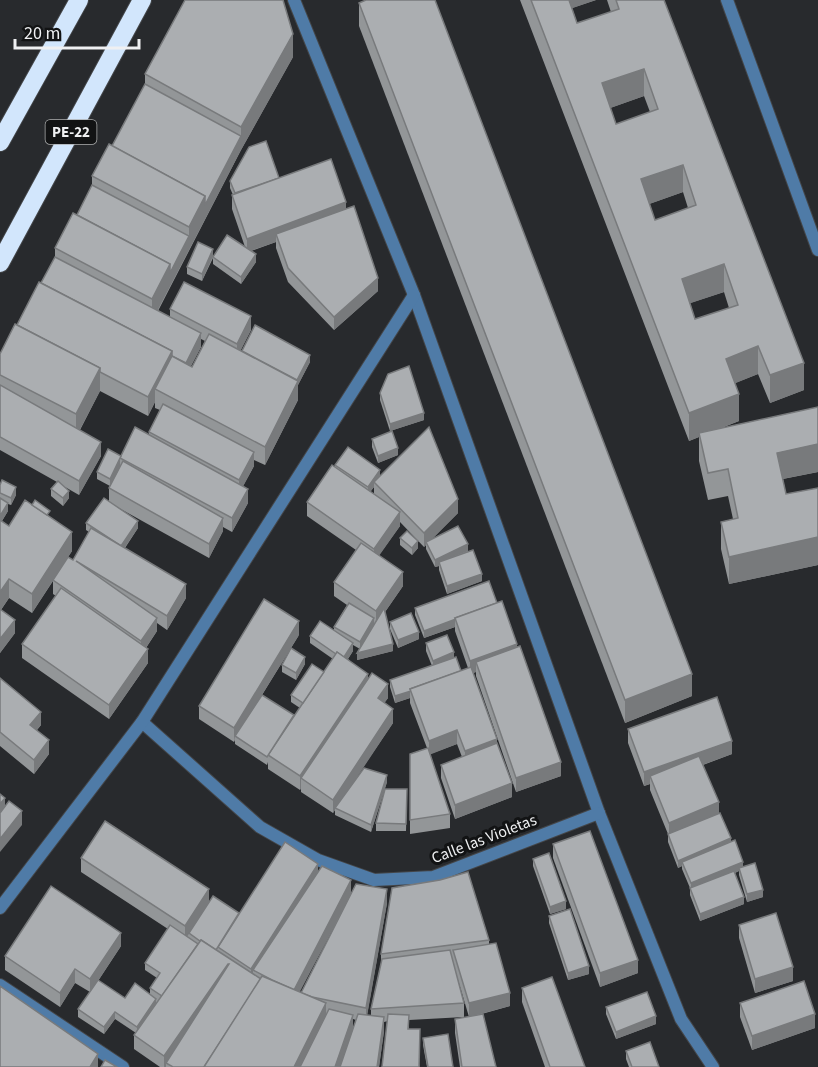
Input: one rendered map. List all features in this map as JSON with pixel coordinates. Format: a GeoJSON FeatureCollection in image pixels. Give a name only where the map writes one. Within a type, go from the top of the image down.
{"type":"FeatureCollection","features":[{"type":"Feature","properties":{"kind":"highway"},"geometry":{"type":"LineString","coordinates":[[0,142],[79,0]]}},
{"type":"Feature","properties":{"kind":"highway","name":"PE-22"},"geometry":{"type":"LineString","coordinates":[[0,263],[142,0]]}},
{"type":"Feature","properties":{"kind":"street"},"geometry":{"type":"LineString","coordinates":[[294,0],[414,295],[599,813],[681,1019],[713,1067]]}},
{"type":"Feature","properties":{"kind":"street"},"geometry":{"type":"LineString","coordinates":[[728,0],[818,250]]}},
{"type":"Feature","properties":{"kind":"street"},"geometry":{"type":"LineString","coordinates":[[0,908],[142,722],[414,295]]}},
{"type":"Feature","properties":{"kind":"street","name":"Calle las Violetas"},"geometry":{"type":"LineString","coordinates":[[142,722],[260,827],[318,860],[374,879],[433,877],[599,813]]}},
{"type":"Feature","properties":{"kind":"street"},"geometry":{"type":"LineString","coordinates":[[0,985],[123,1067]]}},
{"type":"Feature","properties":{"kind":"building"},"geometry":{"type":"Polygon","coordinates":[[[185,0],[283,0],[293,34],[241,127],[145,74],[185,0]]]}},
{"type":"Feature","properties":{"kind":"building"},"geometry":{"type":"Polygon","coordinates":[[[366,0],[435,0],[692,674],[625,700],[359,3],[366,0]]]}},
{"type":"Feature","properties":{"kind":"building"},"geometry":{"type":"Polygon","coordinates":[[[531,0],[569,0],[577,23],[619,9],[616,0],[664,0],[804,363],[770,375],[758,346],[726,359],[739,394],[689,413],[531,0]],[[644,69],[602,83],[616,124],[658,109],[644,69]],[[683,165],[641,179],[655,220],[696,205],[683,165]],[[724,264],[682,279],[695,319],[738,305],[724,264]]]}},
{"type":"Feature","properties":{"kind":"building"},"geometry":{"type":"Polygon","coordinates":[[[145,84],[241,136],[205,205],[205,196],[112,146],[145,84]]]}},
{"type":"Feature","properties":{"kind":"building"},"geometry":{"type":"Polygon","coordinates":[[[266,141],[279,178],[235,193],[230,181],[249,147],[266,141]]]}},
{"type":"Feature","properties":{"kind":"building"},"geometry":{"type":"Polygon","coordinates":[[[109,144],[205,196],[189,227],[92,176],[109,144]]]}},
{"type":"Feature","properties":{"kind":"building"},"geometry":{"type":"Polygon","coordinates":[[[331,159],[346,202],[247,239],[232,195],[331,159]]]}},
{"type":"Feature","properties":{"kind":"building"},"geometry":{"type":"Polygon","coordinates":[[[92,185],[189,236],[170,273],[170,264],[77,215],[92,185]]]}},
{"type":"Feature","properties":{"kind":"building"},"geometry":{"type":"Polygon","coordinates":[[[354,206],[378,278],[334,317],[288,268],[276,234],[354,206]]]}},
{"type":"Feature","properties":{"kind":"building"},"geometry":{"type":"Polygon","coordinates":[[[73,213],[170,264],[152,299],[55,248],[73,213]]]}},
{"type":"Feature","properties":{"kind":"building"},"geometry":{"type":"Polygon","coordinates":[[[227,235],[256,254],[241,277],[213,257],[227,235]]]}},
{"type":"Feature","properties":{"kind":"building"},"geometry":{"type":"Polygon","coordinates":[[[198,242],[213,249],[202,274],[187,267],[198,242]]]}},
{"type":"Feature","properties":{"kind":"building"},"geometry":{"type":"Polygon","coordinates":[[[55,257],[201,333],[186,363],[172,356],[172,351],[41,283],[55,257]]]}},
{"type":"Feature","properties":{"kind":"building"},"geometry":{"type":"Polygon","coordinates":[[[39,282],[172,351],[148,397],[100,372],[100,368],[17,325],[39,282]]]}},
{"type":"Feature","properties":{"kind":"building"},"geometry":{"type":"Polygon","coordinates":[[[184,282],[251,316],[237,344],[170,309],[184,282]]]}},
{"type":"Feature","properties":{"kind":"building"},"geometry":{"type":"Polygon","coordinates":[[[15,324],[100,368],[76,414],[0,375],[0,354],[15,324]]]}},
{"type":"Feature","properties":{"kind":"building"},"geometry":{"type":"Polygon","coordinates":[[[255,325],[310,355],[297,380],[242,351],[255,325]]]}},
{"type":"Feature","properties":{"kind":"building"},"geometry":{"type":"Polygon","coordinates":[[[209,334],[298,381],[265,447],[155,389],[172,356],[192,367],[209,334]]]}},
{"type":"Feature","properties":{"kind":"building"},"geometry":{"type":"Polygon","coordinates":[[[409,366],[424,413],[390,424],[380,393],[388,374],[409,366]]]}},
{"type":"Feature","properties":{"kind":"building"},"geometry":{"type":"Polygon","coordinates":[[[0,385],[101,442],[79,481],[0,437],[0,385]]]}},
{"type":"Feature","properties":{"kind":"building"},"geometry":{"type":"Polygon","coordinates":[[[163,404],[254,452],[239,480],[149,432],[163,404]]]}},
{"type":"Feature","properties":{"kind":"building"},"geometry":{"type":"Polygon","coordinates":[[[818,407],[818,444],[777,453],[786,494],[818,488],[818,537],[729,557],[721,522],[738,518],[728,469],[708,473],[699,433],[818,407]]]}},
{"type":"Feature","properties":{"kind":"building"},"geometry":{"type":"Polygon","coordinates":[[[135,427],[248,489],[232,518],[120,458],[135,427]]]}},
{"type":"Feature","properties":{"kind":"building"},"geometry":{"type":"Polygon","coordinates":[[[429,427],[458,499],[424,533],[374,482],[429,427]]]}},
{"type":"Feature","properties":{"kind":"building"},"geometry":{"type":"Polygon","coordinates":[[[392,431],[398,448],[378,456],[372,439],[392,431]]]}},
{"type":"Feature","properties":{"kind":"building"},"geometry":{"type":"Polygon","coordinates":[[[348,447],[380,470],[368,487],[335,465],[348,447]]]}},
{"type":"Feature","properties":{"kind":"building"},"geometry":{"type":"Polygon","coordinates":[[[108,449],[121,456],[110,479],[97,472],[108,449]]]}},
{"type":"Feature","properties":{"kind":"building"},"geometry":{"type":"Polygon","coordinates":[[[123,461],[223,518],[209,544],[109,488],[123,461]]]}},
{"type":"Feature","properties":{"kind":"building"},"geometry":{"type":"Polygon","coordinates":[[[332,465],[400,512],[374,549],[307,502],[332,465]]]}},
{"type":"Feature","properties":{"kind":"building"},"geometry":{"type":"Polygon","coordinates":[[[2,480],[16,487],[11,498],[0,493],[2,480]]]}},
{"type":"Feature","properties":{"kind":"building"},"geometry":{"type":"Polygon","coordinates":[[[58,481],[69,491],[63,498],[51,489],[58,481]]]}},
{"type":"Feature","properties":{"kind":"building"},"geometry":{"type":"Polygon","coordinates":[[[0,498],[8,503],[0,516],[0,498]]]}},
{"type":"Feature","properties":{"kind":"building"},"geometry":{"type":"Polygon","coordinates":[[[104,498],[138,521],[121,546],[86,523],[104,498]]]}},
{"type":"Feature","properties":{"kind":"building"},"geometry":{"type":"Polygon","coordinates":[[[25,500],[72,532],[32,594],[9,579],[0,592],[0,520],[9,526],[25,500]]]}},
{"type":"Feature","properties":{"kind":"building"},"geometry":{"type":"Polygon","coordinates":[[[35,500],[50,511],[47,515],[32,505],[35,500]]]}},
{"type":"Feature","properties":{"kind":"building"},"geometry":{"type":"Polygon","coordinates":[[[458,526],[468,544],[435,560],[426,542],[458,526]]]}},
{"type":"Feature","properties":{"kind":"building"},"geometry":{"type":"Polygon","coordinates":[[[91,528],[186,584],[167,616],[76,561],[157,618],[141,641],[53,580],[68,557],[73,560],[91,528]]]}},
{"type":"Feature","properties":{"kind":"building"},"geometry":{"type":"Polygon","coordinates":[[[407,531],[418,541],[412,548],[400,538],[407,531]]]}},
{"type":"Feature","properties":{"kind":"building"},"geometry":{"type":"Polygon","coordinates":[[[361,543],[403,572],[376,611],[334,582],[361,543]]]}},
{"type":"Feature","properties":{"kind":"building"},"geometry":{"type":"Polygon","coordinates":[[[473,550],[482,574],[447,586],[439,562],[473,550]]]}},
{"type":"Feature","properties":{"kind":"building"},"geometry":{"type":"Polygon","coordinates":[[[489,581],[497,603],[424,631],[415,608],[489,581]]]}},
{"type":"Feature","properties":{"kind":"building"},"geometry":{"type":"Polygon","coordinates":[[[61,588],[148,649],[109,705],[22,644],[61,588]]]}},
{"type":"Feature","properties":{"kind":"building"},"geometry":{"type":"Polygon","coordinates":[[[264,599],[299,621],[234,728],[199,706],[264,599]]]}},
{"type":"Feature","properties":{"kind":"building"},"geometry":{"type":"Polygon","coordinates":[[[502,601],[517,644],[470,661],[455,618],[502,601]]]}},
{"type":"Feature","properties":{"kind":"building"},"geometry":{"type":"Polygon","coordinates":[[[349,603],[374,618],[360,642],[334,627],[349,603]]]}},
{"type":"Feature","properties":{"kind":"building"},"geometry":{"type":"Polygon","coordinates":[[[384,608],[393,644],[357,653],[384,608]]]}},
{"type":"Feature","properties":{"kind":"building"},"geometry":{"type":"Polygon","coordinates":[[[0,609],[15,620],[0,639],[0,609]]]}},
{"type":"Feature","properties":{"kind":"building"},"geometry":{"type":"Polygon","coordinates":[[[411,613],[419,632],[398,640],[390,622],[411,613]]]}},
{"type":"Feature","properties":{"kind":"building"},"geometry":{"type":"Polygon","coordinates":[[[320,621],[353,643],[344,657],[310,636],[320,621]]]}},
{"type":"Feature","properties":{"kind":"building"},"geometry":{"type":"Polygon","coordinates":[[[447,635],[454,652],[433,661],[426,643],[447,635]]]}},
{"type":"Feature","properties":{"kind":"building"},"geometry":{"type":"Polygon","coordinates":[[[520,646],[561,762],[516,778],[476,662],[520,646]]]}},
{"type":"Feature","properties":{"kind":"building"},"geometry":{"type":"Polygon","coordinates":[[[291,648],[305,657],[296,673],[282,665],[291,648]]]}},
{"type":"Feature","properties":{"kind":"building"},"geometry":{"type":"Polygon","coordinates":[[[337,652],[368,674],[300,776],[268,755],[337,652]]]}},
{"type":"Feature","properties":{"kind":"building"},"geometry":{"type":"Polygon","coordinates":[[[456,657],[461,671],[395,696],[390,680],[456,657]]]}},
{"type":"Feature","properties":{"kind":"building"},"geometry":{"type":"Polygon","coordinates":[[[312,664],[324,672],[303,703],[291,695],[312,664]]]}},
{"type":"Feature","properties":{"kind":"building"},"geometry":{"type":"Polygon","coordinates":[[[471,667],[497,739],[465,751],[457,730],[429,741],[410,689],[471,667]]]}},
{"type":"Feature","properties":{"kind":"building"},"geometry":{"type":"Polygon","coordinates":[[[372,673],[388,684],[378,698],[393,709],[333,800],[301,778],[372,673]]]}},
{"type":"Feature","properties":{"kind":"building"},"geometry":{"type":"Polygon","coordinates":[[[0,678],[41,712],[30,725],[49,740],[34,760],[0,732],[0,678]]]}},
{"type":"Feature","properties":{"kind":"building"},"geometry":{"type":"Polygon","coordinates":[[[262,695],[294,715],[267,757],[235,736],[262,695]]]}},
{"type":"Feature","properties":{"kind":"building"},"geometry":{"type":"Polygon","coordinates":[[[717,697],[732,741],[644,772],[628,729],[717,697]]]}},
{"type":"Feature","properties":{"kind":"building"},"geometry":{"type":"Polygon","coordinates":[[[497,743],[512,783],[455,805],[441,765],[497,743]]]}},
{"type":"Feature","properties":{"kind":"building"},"geometry":{"type":"Polygon","coordinates":[[[428,748],[450,814],[410,820],[410,754],[428,748]]]}},
{"type":"Feature","properties":{"kind":"building"},"geometry":{"type":"Polygon","coordinates":[[[699,756],[719,802],[669,823],[650,776],[699,756]]]}},
{"type":"Feature","properties":{"kind":"building"},"geometry":{"type":"Polygon","coordinates":[[[364,768],[387,775],[371,825],[335,808],[364,768]]]}},
{"type":"Feature","properties":{"kind":"building"},"geometry":{"type":"Polygon","coordinates":[[[385,789],[407,789],[406,824],[376,823],[385,789]]]}},
{"type":"Feature","properties":{"kind":"building"},"geometry":{"type":"Polygon","coordinates":[[[0,794],[5,798],[0,804],[0,794]]]}},
{"type":"Feature","properties":{"kind":"building"},"geometry":{"type":"Polygon","coordinates":[[[9,801],[22,811],[0,839],[0,813],[9,801]]]}},
{"type":"Feature","properties":{"kind":"building"},"geometry":{"type":"Polygon","coordinates":[[[720,813],[731,838],[678,861],[668,834],[720,813]]]}},
{"type":"Feature","properties":{"kind":"building"},"geometry":{"type":"Polygon","coordinates":[[[105,821],[209,889],[185,926],[81,858],[105,821]]]}},
{"type":"Feature","properties":{"kind":"building"},"geometry":{"type":"Polygon","coordinates":[[[590,831],[638,960],[600,973],[553,844],[590,831]]]}},
{"type":"Feature","properties":{"kind":"building"},"geometry":{"type":"Polygon","coordinates":[[[735,840],[743,862],[691,883],[682,862],[735,840]]]}},
{"type":"Feature","properties":{"kind":"building"},"geometry":{"type":"Polygon","coordinates":[[[285,842],[318,864],[251,969],[218,947],[285,842]]]}},
{"type":"Feature","properties":{"kind":"building"},"geometry":{"type":"Polygon","coordinates":[[[549,853],[566,901],[550,907],[533,859],[549,853]]]}},
{"type":"Feature","properties":{"kind":"building"},"geometry":{"type":"Polygon","coordinates":[[[755,863],[763,890],[747,894],[739,868],[755,863]]]}},
{"type":"Feature","properties":{"kind":"building"},"geometry":{"type":"Polygon","coordinates":[[[322,866],[351,880],[294,990],[253,970],[322,866]]]}},
{"type":"Feature","properties":{"kind":"building"},"geometry":{"type":"Polygon","coordinates":[[[734,871],[744,897],[700,914],[690,888],[734,871]]]}},
{"type":"Feature","properties":{"kind":"building"},"geometry":{"type":"Polygon","coordinates":[[[468,872],[489,940],[381,954],[392,888],[440,880],[468,872]]]}},
{"type":"Feature","properties":{"kind":"building"},"geometry":{"type":"Polygon","coordinates":[[[356,884],[387,889],[366,1008],[301,993],[356,884]]]}},
{"type":"Feature","properties":{"kind":"building"},"geometry":{"type":"Polygon","coordinates":[[[51,886],[121,933],[90,979],[75,969],[60,993],[5,956],[51,886]]]}},
{"type":"Feature","properties":{"kind":"building"},"geometry":{"type":"Polygon","coordinates":[[[213,896],[239,913],[216,950],[189,933],[213,896]]]}},
{"type":"Feature","properties":{"kind":"building"},"geometry":{"type":"Polygon","coordinates":[[[570,909],[589,966],[568,973],[549,916],[570,909]]]}},
{"type":"Feature","properties":{"kind":"building"},"geometry":{"type":"Polygon","coordinates":[[[776,913],[793,967],[755,979],[739,925],[776,913]]]}},
{"type":"Feature","properties":{"kind":"building"},"geometry":{"type":"Polygon","coordinates":[[[170,925],[198,944],[162,996],[150,988],[160,973],[145,963],[170,925]]]}},
{"type":"Feature","properties":{"kind":"building"},"geometry":{"type":"Polygon","coordinates":[[[201,940],[261,979],[204,1067],[173,1067],[166,1063],[229,964],[164,1056],[134,1035],[201,940]]]}},
{"type":"Feature","properties":{"kind":"building"},"geometry":{"type":"Polygon","coordinates":[[[496,943],[510,993],[469,1003],[453,950],[496,943]]]}},
{"type":"Feature","properties":{"kind":"building"},"geometry":{"type":"Polygon","coordinates":[[[450,950],[464,1003],[371,1009],[382,959],[450,950]]]}},
{"type":"Feature","properties":{"kind":"building"},"geometry":{"type":"Polygon","coordinates":[[[262,976],[326,1003],[294,1067],[204,1067],[262,976]]]}},
{"type":"Feature","properties":{"kind":"building"},"geometry":{"type":"Polygon","coordinates":[[[552,977],[585,1067],[550,1067],[522,988],[552,977]]]}},
{"type":"Feature","properties":{"kind":"building"},"geometry":{"type":"Polygon","coordinates":[[[98,980],[125,998],[135,983],[156,999],[137,1027],[115,1012],[104,1027],[78,1009],[98,980]]]}},
{"type":"Feature","properties":{"kind":"building"},"geometry":{"type":"Polygon","coordinates":[[[804,981],[815,1014],[752,1036],[740,1003],[804,981]]]}},
{"type":"Feature","properties":{"kind":"building"},"geometry":{"type":"Polygon","coordinates":[[[0,986],[98,1054],[90,1067],[0,1067],[0,986]]]}},
{"type":"Feature","properties":{"kind":"building"},"geometry":{"type":"Polygon","coordinates":[[[647,992],[656,1016],[616,1032],[606,1007],[647,992]]]}},
{"type":"Feature","properties":{"kind":"building"},"geometry":{"type":"Polygon","coordinates":[[[329,1009],[353,1015],[335,1067],[300,1067],[329,1009]]]}},
{"type":"Feature","properties":{"kind":"building"},"geometry":{"type":"Polygon","coordinates":[[[358,1014],[384,1017],[377,1067],[340,1067],[358,1014]]]}},
{"type":"Feature","properties":{"kind":"building"},"geometry":{"type":"Polygon","coordinates":[[[388,1014],[409,1015],[408,1029],[420,1029],[419,1067],[382,1067],[388,1014]]]}},
{"type":"Feature","properties":{"kind":"building"},"geometry":{"type":"Polygon","coordinates":[[[483,1014],[496,1067],[462,1067],[455,1019],[483,1014]]]}},
{"type":"Feature","properties":{"kind":"building"},"geometry":{"type":"Polygon","coordinates":[[[448,1034],[453,1067],[428,1067],[423,1038],[448,1034]]]}},
{"type":"Feature","properties":{"kind":"building"},"geometry":{"type":"Polygon","coordinates":[[[650,1042],[659,1067],[632,1067],[626,1051],[650,1042]]]}},
{"type":"Feature","properties":{"kind":"building"},"geometry":{"type":"Polygon","coordinates":[[[105,1060],[117,1067],[101,1067],[105,1060]]]}}]}
